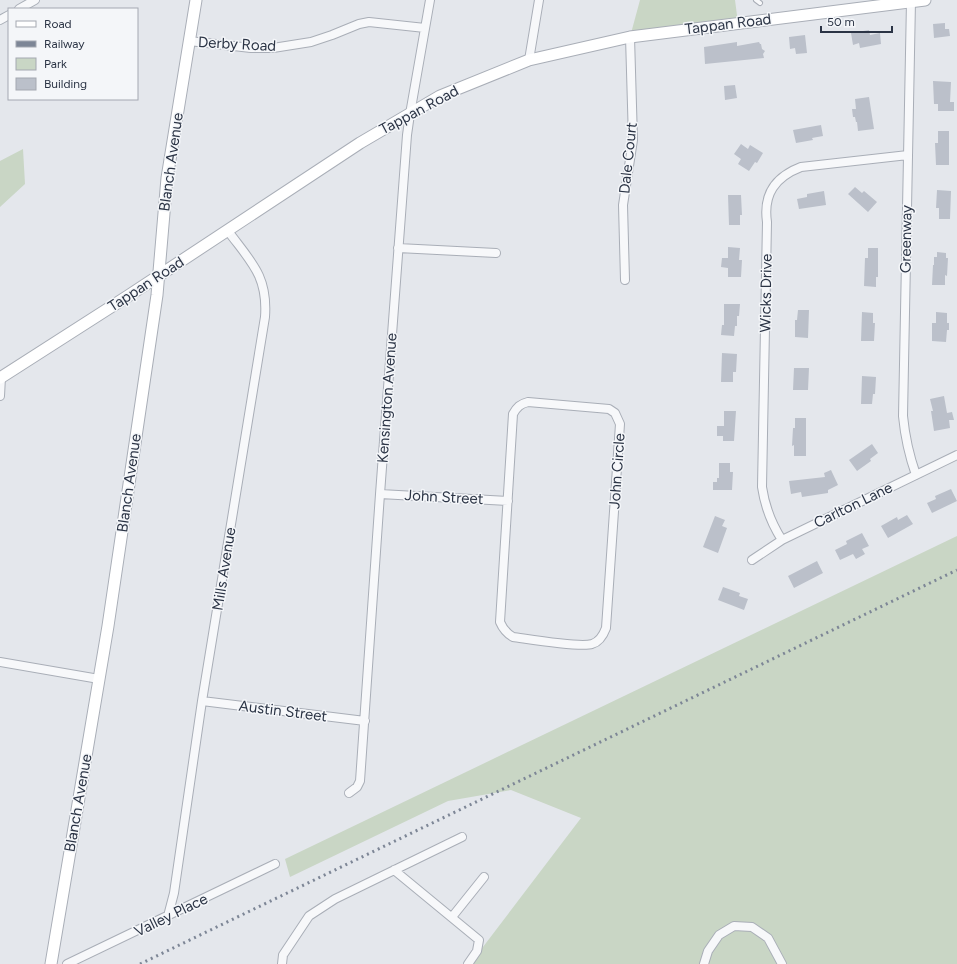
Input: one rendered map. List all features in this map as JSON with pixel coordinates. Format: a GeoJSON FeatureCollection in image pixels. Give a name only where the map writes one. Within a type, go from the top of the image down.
{"type":"FeatureCollection","features":[{"type":"Feature","properties":{"kind":"street","name":"Blanch Avenue"},"geometry":{"type":"LineString","coordinates":[[51,964],[99,679],[153,319],[167,178],[196,0]]}},
{"type":"Feature","properties":{"kind":"street","name":"Kensington Avenue"},"geometry":{"type":"LineString","coordinates":[[349,793],[358,787],[360,781],[398,248],[410,114],[430,0]]}},
{"type":"Feature","properties":{"kind":"street"},"geometry":{"type":"LineString","coordinates":[[529,60],[540,0]]}},
{"type":"Feature","properties":{"kind":"street","name":"Tappan Road"},"geometry":{"type":"LineString","coordinates":[[1,378],[158,277],[360,143],[440,96],[529,60],[630,37],[925,0]]}},
{"type":"Feature","properties":{"kind":"street"},"geometry":{"type":"LineString","coordinates":[[20,8],[31,1]]}},
{"type":"Feature","properties":{"kind":"street","name":"Greenway"},"geometry":{"type":"LineString","coordinates":[[911,1],[903,416],[904,436],[916,475]]}},
{"type":"Feature","properties":{"kind":"street","name":"Derby Road"},"geometry":{"type":"LineString","coordinates":[[189,41],[251,48],[273,48],[311,42],[332,36],[359,24],[369,22],[425,28]]}},
{"type":"Feature","properties":{"kind":"street","name":"Dale Court"},"geometry":{"type":"LineString","coordinates":[[624,280],[623,205],[633,140],[630,37]]}},
{"type":"Feature","properties":{"kind":"street","name":"Wicks Drive"},"geometry":{"type":"LineString","coordinates":[[782,540],[768,515],[762,487],[767,222],[766,203],[774,185],[781,177],[790,171],[801,167],[908,155]]}},
{"type":"Feature","properties":{"kind":"street","name":"Mills Avenue"},"geometry":{"type":"LineString","coordinates":[[168,916],[175,886],[202,701],[265,317],[265,291],[261,279],[256,268],[228,231]]}},
{"type":"Feature","properties":{"kind":"street"},"geometry":{"type":"LineString","coordinates":[[398,248],[496,253]]}},
{"type":"Feature","properties":{"kind":"street"},"geometry":{"type":"LineString","coordinates":[[0,396],[1,378]]}},
{"type":"Feature","properties":{"kind":"street","name":"John Circle"},"geometry":{"type":"LineString","coordinates":[[528,402],[603,407],[615,413],[620,424],[606,628],[603,635],[598,640],[586,646],[513,637],[506,633],[502,628],[500,622],[508,501],[512,420],[516,408],[521,404],[528,402]]}},
{"type":"Feature","properties":{"kind":"street","name":"Carlton Lane"},"geometry":{"type":"LineString","coordinates":[[752,560],[782,540],[957,455]]}},
{"type":"Feature","properties":{"kind":"street","name":"John Street"},"geometry":{"type":"LineString","coordinates":[[380,494],[508,501]]}},
{"type":"Feature","properties":{"kind":"street"},"geometry":{"type":"LineString","coordinates":[[0,662],[99,679]]}},
{"type":"Feature","properties":{"kind":"street","name":"Austin Street"},"geometry":{"type":"LineString","coordinates":[[202,701],[365,721]]}},
{"type":"Feature","properties":{"kind":"street"},"geometry":{"type":"LineString","coordinates":[[282,964],[283,955],[309,916],[335,899],[462,837]]}},
{"type":"Feature","properties":{"kind":"street","name":"Valley Place"},"geometry":{"type":"LineString","coordinates":[[67,964],[275,864]]}},
{"type":"Feature","properties":{"kind":"street"},"geometry":{"type":"LineString","coordinates":[[394,870],[479,940],[477,951],[468,964]]}},
{"type":"Feature","properties":{"kind":"street"},"geometry":{"type":"LineString","coordinates":[[452,918],[484,878]]}},
{"type":"Feature","properties":{"kind":"street"},"geometry":{"type":"LineString","coordinates":[[704,964],[708,951],[719,935],[734,926],[752,927],[768,938],[782,964]]}},
{"type":"Feature","properties":{"kind":"lane"},"geometry":{"type":"LineString","coordinates":[[756,0],[760,3]]}},
{"type":"Feature","properties":{"kind":"green space"},"geometry":{"type":"Polygon","coordinates":[[[640,0],[735,0],[738,23],[630,37],[640,0]]]}},
{"type":"Feature","properties":{"kind":"green space"},"geometry":{"type":"Polygon","coordinates":[[[23,149],[25,184],[0,207],[0,161],[23,149]]]}},
{"type":"Feature","properties":{"kind":"green space"},"geometry":{"type":"Polygon","coordinates":[[[957,536],[957,964],[470,964],[581,818],[511,790],[448,801],[290,877],[285,859],[957,536]]]}},
{"type":"Feature","properties":{"kind":"building"},"geometry":{"type":"Polygon","coordinates":[[[945,23],[945,29],[949,29],[950,36],[934,38],[933,24],[945,23]]]}},
{"type":"Feature","properties":{"kind":"building"},"geometry":{"type":"Polygon","coordinates":[[[869,30],[870,35],[880,33],[881,44],[860,48],[859,43],[853,45],[851,33],[869,30]]]}},
{"type":"Feature","properties":{"kind":"building"},"geometry":{"type":"Polygon","coordinates":[[[805,35],[807,53],[796,54],[795,48],[790,49],[789,37],[805,35]]]}},
{"type":"Feature","properties":{"kind":"building"},"geometry":{"type":"Polygon","coordinates":[[[737,42],[737,46],[759,42],[762,49],[765,51],[763,54],[764,58],[705,64],[704,47],[737,42]]]}},
{"type":"Feature","properties":{"kind":"building"},"geometry":{"type":"Polygon","coordinates":[[[933,81],[951,82],[950,102],[954,102],[954,111],[938,111],[938,104],[934,104],[933,81]]]}},
{"type":"Feature","properties":{"kind":"building"},"geometry":{"type":"Polygon","coordinates":[[[735,85],[737,98],[725,100],[724,86],[735,85]]]}},
{"type":"Feature","properties":{"kind":"building"},"geometry":{"type":"Polygon","coordinates":[[[869,97],[874,129],[858,131],[857,122],[855,117],[853,117],[852,109],[856,109],[855,99],[869,97]]]}},
{"type":"Feature","properties":{"kind":"building"},"geometry":{"type":"Polygon","coordinates":[[[821,125],[823,136],[812,138],[813,140],[796,143],[793,130],[821,125]]]}},
{"type":"Feature","properties":{"kind":"building"},"geometry":{"type":"Polygon","coordinates":[[[938,131],[949,131],[949,165],[936,165],[935,143],[938,143],[938,131]]]}},
{"type":"Feature","properties":{"kind":"building"},"geometry":{"type":"Polygon","coordinates":[[[741,144],[748,149],[750,145],[763,153],[757,163],[755,162],[749,171],[738,164],[741,159],[734,154],[741,144]]]}},
{"type":"Feature","properties":{"kind":"building"},"geometry":{"type":"Polygon","coordinates":[[[855,187],[862,193],[864,191],[877,202],[868,212],[848,194],[855,187]]]}},
{"type":"Feature","properties":{"kind":"building"},"geometry":{"type":"Polygon","coordinates":[[[937,190],[951,191],[950,219],[939,219],[939,208],[936,208],[937,190]]]}},
{"type":"Feature","properties":{"kind":"building"},"geometry":{"type":"Polygon","coordinates":[[[824,191],[826,205],[799,209],[797,199],[807,197],[807,194],[824,191]]]}},
{"type":"Feature","properties":{"kind":"building"},"geometry":{"type":"Polygon","coordinates":[[[728,195],[741,195],[742,215],[740,215],[740,225],[729,225],[728,195]]]}},
{"type":"Feature","properties":{"kind":"building"},"geometry":{"type":"Polygon","coordinates":[[[728,247],[740,248],[739,260],[742,260],[741,277],[728,277],[728,268],[721,267],[722,258],[728,258],[728,247]]]}},
{"type":"Feature","properties":{"kind":"building"},"geometry":{"type":"Polygon","coordinates":[[[868,248],[878,248],[878,277],[876,277],[876,287],[864,286],[865,258],[868,258],[868,248]]]}},
{"type":"Feature","properties":{"kind":"building"},"geometry":{"type":"Polygon","coordinates":[[[937,252],[946,253],[946,258],[948,258],[945,285],[932,285],[934,257],[937,257],[937,252]]]}},
{"type":"Feature","properties":{"kind":"building"},"geometry":{"type":"Polygon","coordinates":[[[724,304],[740,304],[739,316],[737,316],[737,326],[735,326],[734,336],[721,335],[722,325],[724,325],[724,304]]]}},
{"type":"Feature","properties":{"kind":"building"},"geometry":{"type":"Polygon","coordinates":[[[798,310],[809,310],[808,338],[795,337],[795,320],[797,320],[798,310]]]}},
{"type":"Feature","properties":{"kind":"building"},"geometry":{"type":"Polygon","coordinates":[[[862,312],[873,313],[873,323],[875,323],[874,341],[861,341],[862,312]]]}},
{"type":"Feature","properties":{"kind":"building"},"geometry":{"type":"Polygon","coordinates":[[[936,312],[947,313],[949,330],[947,330],[946,342],[932,341],[932,323],[936,323],[936,312]]]}},
{"type":"Feature","properties":{"kind":"building"},"geometry":{"type":"Polygon","coordinates":[[[722,353],[737,354],[736,372],[733,372],[733,382],[721,382],[722,353]]]}},
{"type":"Feature","properties":{"kind":"building"},"geometry":{"type":"Polygon","coordinates":[[[794,368],[809,368],[808,390],[793,390],[794,368]]]}},
{"type":"Feature","properties":{"kind":"building"},"geometry":{"type":"Polygon","coordinates":[[[862,376],[876,377],[875,394],[873,394],[872,404],[861,404],[862,376]]]}},
{"type":"Feature","properties":{"kind":"building"},"geometry":{"type":"Polygon","coordinates":[[[944,396],[947,413],[952,412],[954,420],[949,420],[950,428],[934,431],[931,411],[933,411],[930,399],[944,396]]]}},
{"type":"Feature","properties":{"kind":"building"},"geometry":{"type":"Polygon","coordinates":[[[724,411],[736,411],[734,441],[723,441],[723,436],[717,436],[717,426],[724,426],[724,411]]]}},
{"type":"Feature","properties":{"kind":"building"},"geometry":{"type":"Polygon","coordinates":[[[795,418],[806,418],[806,456],[794,456],[794,445],[792,446],[795,418]]]}},
{"type":"Feature","properties":{"kind":"building"},"geometry":{"type":"Polygon","coordinates":[[[872,444],[878,453],[870,459],[871,461],[857,471],[849,460],[872,444]]]}},
{"type":"Feature","properties":{"kind":"building"},"geometry":{"type":"Polygon","coordinates":[[[719,463],[730,463],[730,472],[733,472],[732,490],[713,490],[713,482],[717,482],[717,478],[719,478],[719,463]]]}},
{"type":"Feature","properties":{"kind":"building"},"geometry":{"type":"Polygon","coordinates":[[[831,470],[838,485],[828,490],[828,493],[802,497],[801,492],[791,494],[789,481],[825,477],[824,473],[831,470]]]}},
{"type":"Feature","properties":{"kind":"building"},"geometry":{"type":"Polygon","coordinates":[[[951,489],[957,501],[932,513],[927,503],[936,499],[935,496],[951,489]]]}},
{"type":"Feature","properties":{"kind":"building"},"geometry":{"type":"Polygon","coordinates":[[[907,515],[913,524],[888,538],[881,526],[897,517],[898,520],[907,515]]]}},
{"type":"Feature","properties":{"kind":"building"},"geometry":{"type":"Polygon","coordinates":[[[715,516],[725,520],[722,526],[727,528],[718,553],[703,547],[715,516]]]}},
{"type":"Feature","properties":{"kind":"building"},"geometry":{"type":"Polygon","coordinates":[[[862,533],[869,546],[862,549],[865,554],[856,559],[853,554],[840,560],[835,550],[847,544],[846,541],[862,533]]]}},
{"type":"Feature","properties":{"kind":"building"},"geometry":{"type":"Polygon","coordinates":[[[817,561],[823,573],[794,588],[788,576],[817,561]]]}},
{"type":"Feature","properties":{"kind":"building"},"geometry":{"type":"Polygon","coordinates":[[[723,587],[740,593],[739,596],[748,599],[744,610],[718,600],[723,587]]]}},
{"type":"Feature","properties":{"kind":"railway"},"geometry":{"type":"LineString","coordinates":[[140,964],[957,570]]}}]}
